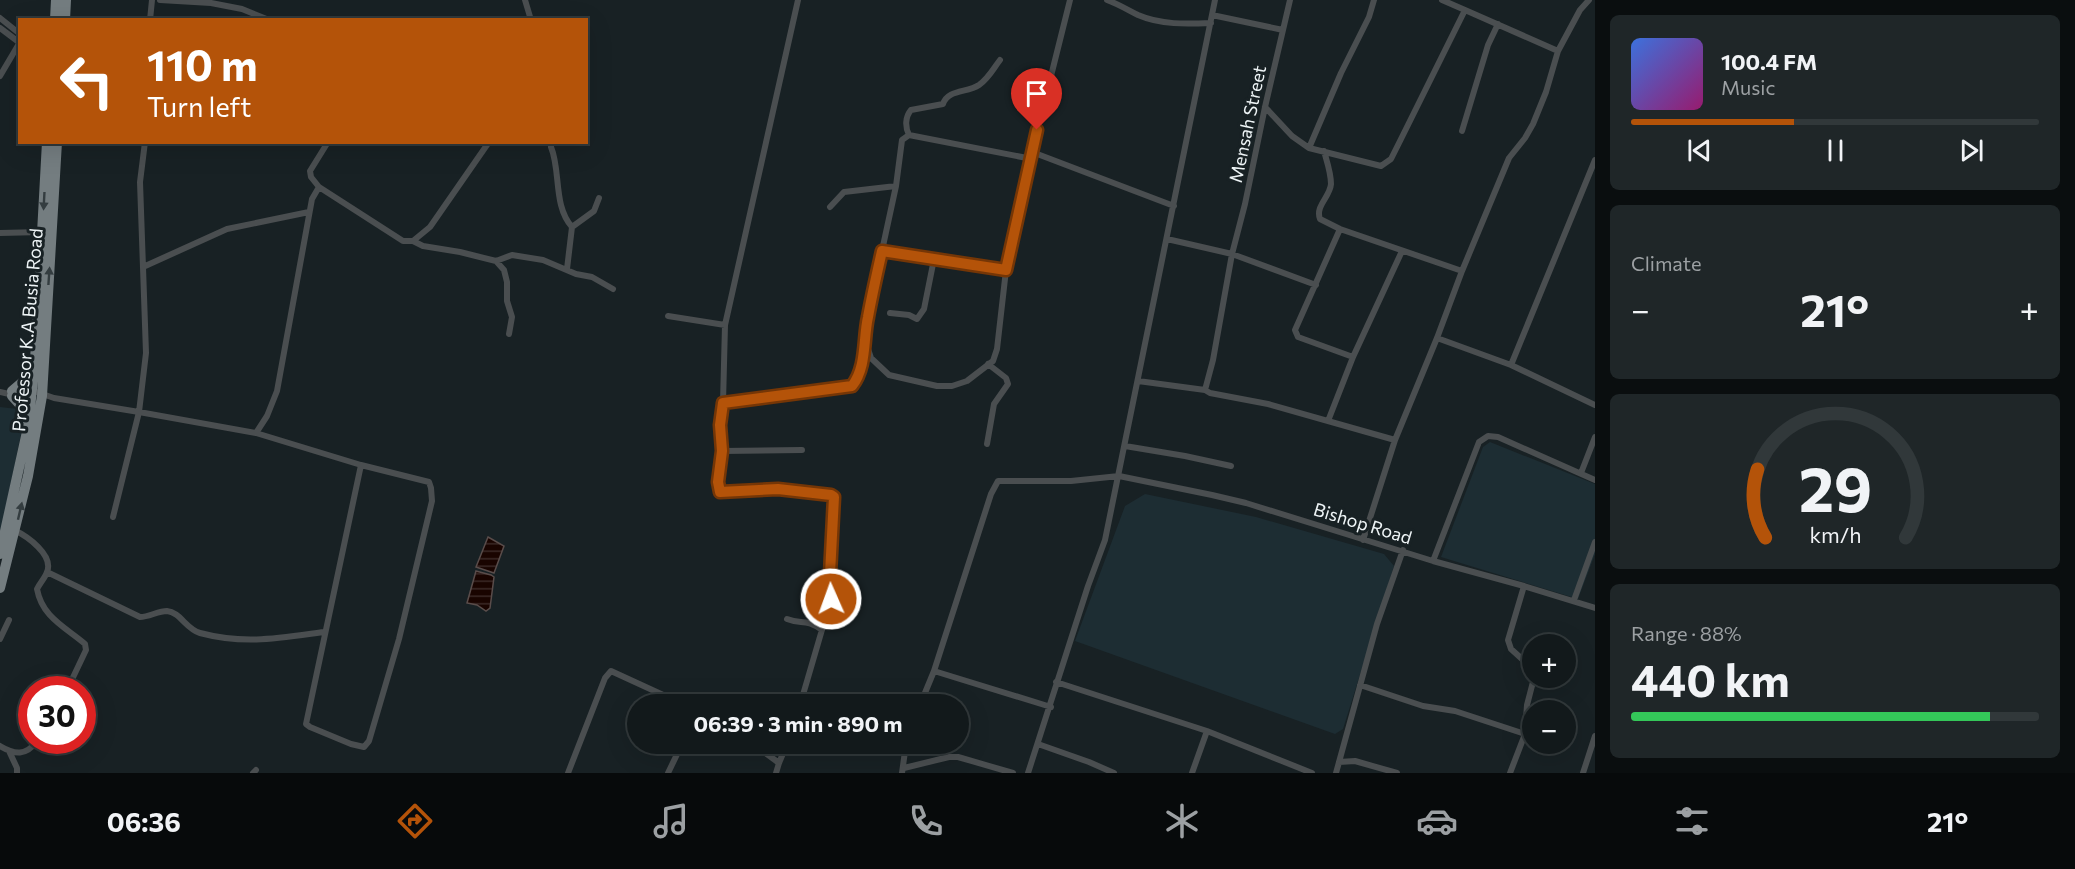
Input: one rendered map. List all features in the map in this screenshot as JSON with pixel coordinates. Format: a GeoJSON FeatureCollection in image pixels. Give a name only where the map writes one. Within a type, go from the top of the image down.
{"type":"FeatureCollection","features":[{"type":"Feature","properties":{"kind":"main road"},"geometry":{"type":"LineString","coordinates":[[55,18],[56,0]]}},
{"type":"Feature","properties":{"kind":"main road"},"geometry":{"type":"LineString","coordinates":[[65,18],[66,0]]}},
{"type":"Feature","properties":{"kind":"main road","name":"Professor K.A Busia Road"},"geometry":{"type":"LineString","coordinates":[[11,529],[27,427],[36,396],[35,361],[47,144]]}},
{"type":"Feature","properties":{"kind":"main road","name":"Professor K.A Busia Road"},"geometry":{"type":"LineString","coordinates":[[0,588],[5,547],[28,476],[57,144]]}},
{"type":"Feature","properties":{"kind":"main road"},"geometry":{"type":"LineString","coordinates":[[27,427],[21,407],[11,393],[26,379],[35,361]]}},
{"type":"Feature","properties":{"kind":"street"},"geometry":{"type":"LineString","coordinates":[[150,18],[152,0]]}},
{"type":"Feature","properties":{"kind":"street"},"geometry":{"type":"LineString","coordinates":[[160,0],[211,3],[242,9],[264,18]]}},
{"type":"Feature","properties":{"kind":"street"},"geometry":{"type":"LineString","coordinates":[[525,0],[530,18]]}},
{"type":"Feature","properties":{"kind":"street"},"geometry":{"type":"LineString","coordinates":[[798,0],[725,325],[723,403],[720,425],[722,451],[718,482],[720,492],[778,489],[834,497],[831,599],[803,694]]}},
{"type":"Feature","properties":{"kind":"street"},"geometry":{"type":"LineString","coordinates":[[866,343],[871,358],[889,375],[937,386],[952,386],[967,381],[993,361],[997,349],[1006,270],[1070,0]]}},
{"type":"Feature","properties":{"kind":"street"},"geometry":{"type":"LineString","coordinates":[[1107,0],[1140,16],[1160,21],[1180,24],[1211,19],[1283,30]]}},
{"type":"Feature","properties":{"kind":"street"},"geometry":{"type":"LineString","coordinates":[[1028,773],[1051,707],[1056,682],[1105,540],[1215,0]]}},
{"type":"Feature","properties":{"kind":"street","name":"Mensah Street"},"geometry":{"type":"LineString","coordinates":[[1205,390],[1213,360],[1232,254],[1290,0]]}},
{"type":"Feature","properties":{"kind":"street"},"geometry":{"type":"LineString","coordinates":[[1309,148],[1341,72],[1369,17],[1374,0]]}},
{"type":"Feature","properties":{"kind":"street"},"geometry":{"type":"LineString","coordinates":[[1442,0],[1558,51]]}},
{"type":"Feature","properties":{"kind":"street"},"geometry":{"type":"LineString","coordinates":[[1363,540],[1395,440],[1509,158],[1533,124],[1546,92],[1558,51],[1580,10],[1589,0]]}},
{"type":"Feature","properties":{"kind":"street"},"geometry":{"type":"LineString","coordinates":[[1265,107],[1292,136],[1309,148],[1381,166],[1391,159],[1465,10]]}},
{"type":"Feature","properties":{"kind":"street"},"geometry":{"type":"LineString","coordinates":[[0,18],[18,32]]}},
{"type":"Feature","properties":{"kind":"street"},"geometry":{"type":"LineString","coordinates":[[1462,131],[1488,45],[1498,24]]}},
{"type":"Feature","properties":{"kind":"street"},"geometry":{"type":"LineString","coordinates":[[0,28],[18,42]]}},
{"type":"Feature","properties":{"kind":"street"},"geometry":{"type":"LineString","coordinates":[[0,76],[18,45]]}},
{"type":"Feature","properties":{"kind":"street"},"geometry":{"type":"LineString","coordinates":[[909,135],[906,122],[907,114],[911,110],[943,104],[945,99],[955,92],[978,86],[990,77],[1000,60]]}},
{"type":"Feature","properties":{"kind":"street"},"geometry":{"type":"LineString","coordinates":[[723,403],[852,386],[857,379],[866,343],[867,320],[896,186],[902,140],[909,135],[1032,155],[1174,206]]}},
{"type":"Feature","properties":{"kind":"street"},"geometry":{"type":"LineString","coordinates":[[114,517],[139,412],[146,352],[140,182],[145,144]]}},
{"type":"Feature","properties":{"kind":"street"},"geometry":{"type":"LineString","coordinates":[[327,144],[310,171],[311,177],[319,187],[403,241],[413,241],[423,246],[496,261],[504,270],[507,282],[507,301],[512,317],[509,333]]}},
{"type":"Feature","properties":{"kind":"street"},"geometry":{"type":"LineString","coordinates":[[413,241],[430,227],[488,144]]}},
{"type":"Feature","properties":{"kind":"street"},"geometry":{"type":"LineString","coordinates":[[551,147],[555,157],[555,171],[562,207],[566,220],[572,227],[567,270]]}},
{"type":"Feature","properties":{"kind":"street"},"geometry":{"type":"LineString","coordinates":[[1324,151],[1331,182],[1330,190],[1320,207],[1318,217],[1340,229],[1462,271]]}},
{"type":"Feature","properties":{"kind":"street"},"geometry":{"type":"LineString","coordinates":[[1511,365],[1595,160]]}},
{"type":"Feature","properties":{"kind":"street"},"geometry":{"type":"LineString","coordinates":[[830,207],[844,192],[896,186]]}},
{"type":"Feature","properties":{"kind":"street"},"geometry":{"type":"LineString","coordinates":[[256,433],[267,416],[277,391],[309,212],[319,187]]}},
{"type":"Feature","properties":{"kind":"street"},"geometry":{"type":"LineString","coordinates":[[572,227],[594,212],[599,198]]}},
{"type":"Feature","properties":{"kind":"street"},"geometry":{"type":"LineString","coordinates":[[143,267],[227,229],[309,212]]}},
{"type":"Feature","properties":{"kind":"street"},"geometry":{"type":"LineString","coordinates":[[1340,229],[1295,330],[1298,337],[1353,357]]}},
{"type":"Feature","properties":{"kind":"street"},"geometry":{"type":"LineString","coordinates":[[0,233],[42,232]]}},
{"type":"Feature","properties":{"kind":"street"},"geometry":{"type":"LineString","coordinates":[[1167,239],[1232,254],[1316,285]]}},
{"type":"Feature","properties":{"kind":"street"},"geometry":{"type":"LineString","coordinates":[[882,251],[1006,270]]}},
{"type":"Feature","properties":{"kind":"street"},"geometry":{"type":"LineString","coordinates":[[1328,421],[1353,357],[1402,251]]}},
{"type":"Feature","properties":{"kind":"street"},"geometry":{"type":"LineString","coordinates":[[496,261],[512,255],[543,260],[592,278],[614,289]]}},
{"type":"Feature","properties":{"kind":"street"},"geometry":{"type":"LineString","coordinates":[[891,313],[909,315],[917,319],[924,309],[934,259]]}},
{"type":"Feature","properties":{"kind":"street"},"geometry":{"type":"LineString","coordinates":[[668,316],[725,325]]}},
{"type":"Feature","properties":{"kind":"street"},"geometry":{"type":"LineString","coordinates":[[1437,338],[1511,365],[1595,405]]}},
{"type":"Feature","properties":{"kind":"street"},"geometry":{"type":"LineString","coordinates":[[987,444],[994,404],[1008,384],[1006,378],[988,364]]}},
{"type":"Feature","properties":{"kind":"street"},"geometry":{"type":"LineString","coordinates":[[1138,381],[1205,390],[1210,393],[1268,404],[1395,440]]}},
{"type":"Feature","properties":{"kind":"street"},"geometry":{"type":"LineString","coordinates":[[0,392],[54,398],[256,433],[361,465],[429,482],[432,501],[399,639],[369,741],[364,747],[351,744],[306,724],[361,465]]}},
{"type":"Feature","properties":{"kind":"street"},"geometry":{"type":"LineString","coordinates":[[1433,561],[1479,442],[1488,436],[1498,437],[1595,480]]}},
{"type":"Feature","properties":{"kind":"street"},"geometry":{"type":"LineString","coordinates":[[1581,472],[1595,437]]}},
{"type":"Feature","properties":{"kind":"street"},"geometry":{"type":"LineString","coordinates":[[1125,446],[1231,466]]}},
{"type":"Feature","properties":{"kind":"street"},"geometry":{"type":"LineString","coordinates":[[722,451],[802,450]]}},
{"type":"Feature","properties":{"kind":"street","name":"Bishop Road"},"geometry":{"type":"LineString","coordinates":[[934,671],[991,494],[998,482],[1071,482],[1119,477],[1246,502],[1363,540],[1595,608]]}},
{"type":"Feature","properties":{"kind":"street"},"geometry":{"type":"LineString","coordinates":[[11,529],[39,549],[48,565],[47,572],[37,589],[42,606],[62,628],[85,644],[86,650],[74,676]]}},
{"type":"Feature","properties":{"kind":"street"},"geometry":{"type":"LineString","coordinates":[[1574,600],[1595,542]]}},
{"type":"Feature","properties":{"kind":"street"},"geometry":{"type":"LineString","coordinates":[[1336,773],[1377,624],[1402,550]]}},
{"type":"Feature","properties":{"kind":"street"},"geometry":{"type":"LineString","coordinates":[[47,572],[140,617],[165,611],[174,613],[187,627],[199,633],[238,640],[263,641],[324,632]]}},
{"type":"Feature","properties":{"kind":"street"},"geometry":{"type":"LineString","coordinates":[[1522,659],[1510,649],[1508,640],[1524,586]]}},
{"type":"Feature","properties":{"kind":"street"},"geometry":{"type":"LineString","coordinates":[[787,619],[810,622],[822,630]]}},
{"type":"Feature","properties":{"kind":"street"},"geometry":{"type":"LineString","coordinates":[[0,639],[9,620]]}},
{"type":"Feature","properties":{"kind":"street"},"geometry":{"type":"LineString","coordinates":[[568,773],[604,678],[611,671],[661,694]]}},
{"type":"Feature","properties":{"kind":"street"},"geometry":{"type":"LineString","coordinates":[[925,694],[934,671],[1051,707]]}},
{"type":"Feature","properties":{"kind":"street"},"geometry":{"type":"LineString","coordinates":[[1056,682],[1207,731],[1312,773]]}},
{"type":"Feature","properties":{"kind":"street"},"geometry":{"type":"LineString","coordinates":[[1360,685],[1423,706],[1455,711],[1522,733]]}},
{"type":"Feature","properties":{"kind":"street"},"geometry":{"type":"LineString","coordinates":[[1192,773],[1207,731]]}},
{"type":"Feature","properties":{"kind":"street"},"geometry":{"type":"LineString","coordinates":[[1583,773],[1595,736]]}},
{"type":"Feature","properties":{"kind":"street"},"geometry":{"type":"LineString","coordinates":[[1510,773],[1522,742]]}},
{"type":"Feature","properties":{"kind":"street"},"geometry":{"type":"LineString","coordinates":[[1038,744],[1114,773]]}},
{"type":"Feature","properties":{"kind":"street"},"geometry":{"type":"LineString","coordinates":[[0,746],[18,754]]}},
{"type":"Feature","properties":{"kind":"street"},"geometry":{"type":"LineString","coordinates":[[9,751],[17,773]]}},
{"type":"Feature","properties":{"kind":"street"},"geometry":{"type":"LineString","coordinates":[[668,773],[677,754]]}},
{"type":"Feature","properties":{"kind":"street"},"geometry":{"type":"LineString","coordinates":[[767,754],[779,763]]}},
{"type":"Feature","properties":{"kind":"street"},"geometry":{"type":"LineString","coordinates":[[776,773],[783,754]]}},
{"type":"Feature","properties":{"kind":"street"},"geometry":{"type":"LineString","coordinates":[[905,754],[903,770],[958,757],[1013,773]]}},
{"type":"Feature","properties":{"kind":"street"},"geometry":{"type":"LineString","coordinates":[[1340,762],[1355,761],[1397,773]]}},
{"type":"Feature","properties":{"kind":"shaded area"},"geometry":{"type":"Polygon","coordinates":[[[0,407],[26,410],[0,536],[0,407]]]}},
{"type":"Feature","properties":{"kind":"shaded area"},"geometry":{"type":"Polygon","coordinates":[[[1490,442],[1595,484],[1595,554],[1578,599],[1441,557],[1483,447],[1490,442]]]}},
{"type":"Feature","properties":{"kind":"shaded area"},"geometry":{"type":"Polygon","coordinates":[[[1145,494],[1256,517],[1384,554],[1394,566],[1343,729],[1335,734],[1075,641],[1125,506],[1145,494]]]}},
{"type":"Feature","properties":{"kind":"shaded area"},"geometry":{"type":"Polygon","coordinates":[[[488,537],[504,546],[494,573],[476,567],[488,537]]]}},
{"type":"Feature","properties":{"kind":"shaded area"},"geometry":{"type":"Polygon","coordinates":[[[476,571],[494,577],[490,608],[486,611],[477,605],[467,603],[476,571]]]}},
{"type":"Feature","properties":{"kind":"route"},"geometry":{"type":"LineString","coordinates":[[831,599],[834,497],[778,489],[720,492],[718,482],[722,451],[720,425],[723,403],[852,386],[857,379],[866,343],[867,320],[882,251],[1006,270],[1037,130]]}}]}
